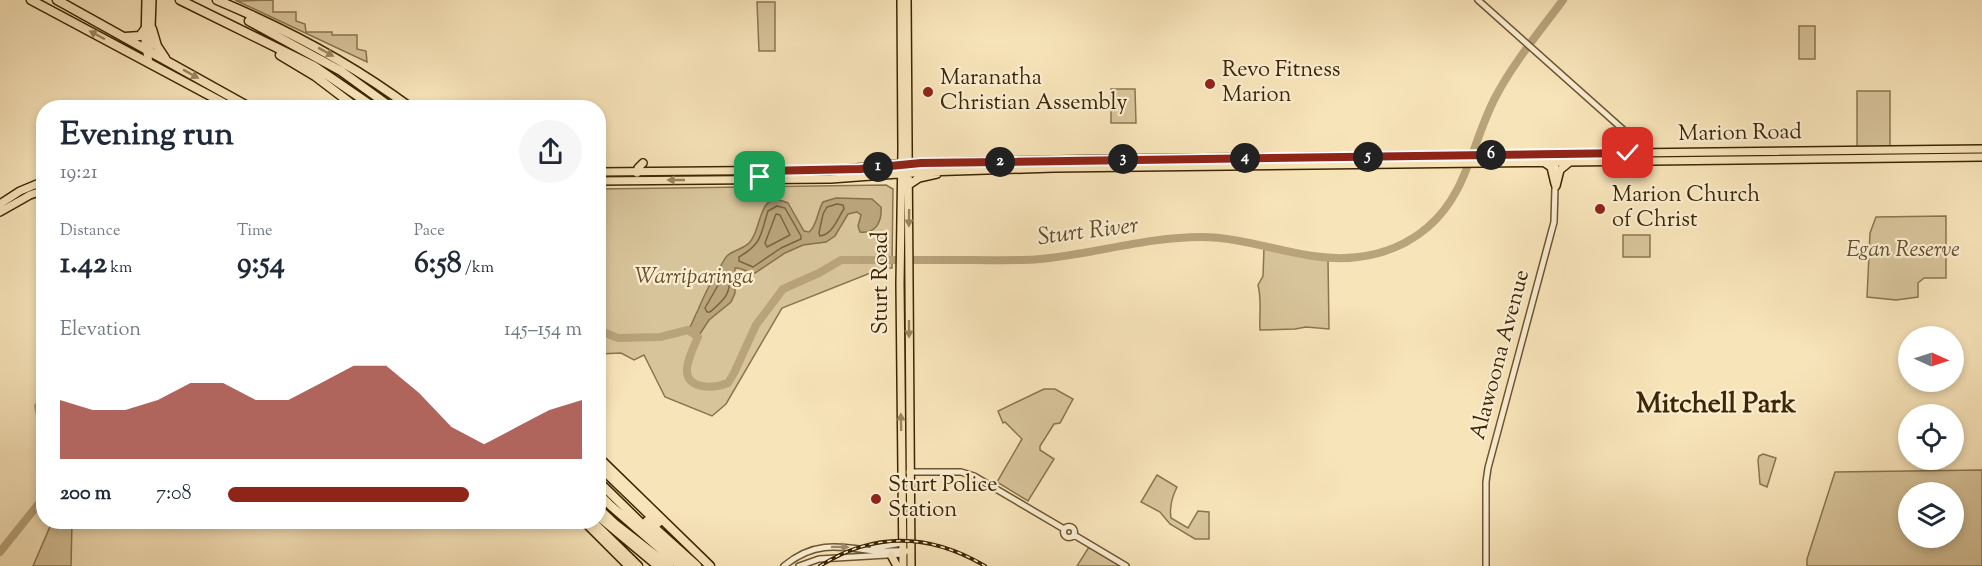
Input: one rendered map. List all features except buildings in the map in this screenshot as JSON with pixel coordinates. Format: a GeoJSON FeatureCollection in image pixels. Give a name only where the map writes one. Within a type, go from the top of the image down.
{"type":"FeatureCollection","features":[{"type":"Feature","properties":{"kind":"highway"},"geometry":{"type":"LineString","coordinates":[[31,0],[44,3],[218,100]]}},
{"type":"Feature","properties":{"kind":"highway"},"geometry":{"type":"LineString","coordinates":[[57,0],[237,100]]}},
{"type":"Feature","properties":{"kind":"highway"},"geometry":{"type":"LineString","coordinates":[[180,0],[314,66],[363,100]]}},
{"type":"Feature","properties":{"kind":"highway"},"geometry":{"type":"LineString","coordinates":[[209,0],[341,71],[381,100]]}},
{"type":"Feature","properties":{"kind":"highway"},"geometry":{"type":"LineString","coordinates":[[217,0],[322,50],[367,76],[400,100]]}},
{"type":"Feature","properties":{"kind":"highway"},"geometry":{"type":"LineString","coordinates":[[125,37],[140,36],[149,28],[166,60]]}},
{"type":"Feature","properties":{"kind":"highway"},"geometry":{"type":"LineString","coordinates":[[236,28],[315,76],[346,100]]}},
{"type":"Feature","properties":{"kind":"highway"},"geometry":{"type":"LineString","coordinates":[[606,465],[709,566]]}},
{"type":"Feature","properties":{"kind":"highway"},"geometry":{"type":"LineString","coordinates":[[606,473],[645,511],[709,566]]}},
{"type":"Feature","properties":{"kind":"highway"},"geometry":{"type":"LineString","coordinates":[[606,479],[697,566]]}},
{"type":"Feature","properties":{"kind":"highway"},"geometry":{"type":"LineString","coordinates":[[606,489],[689,566]]}},
{"type":"Feature","properties":{"kind":"highway"},"geometry":{"type":"LineString","coordinates":[[606,502],[680,566]]}},
{"type":"Feature","properties":{"kind":"highway"},"geometry":{"type":"LineString","coordinates":[[606,515],[669,566]]}},
{"type":"Feature","properties":{"kind":"highway"},"geometry":{"type":"LineString","coordinates":[[606,523],[658,566]]}},
{"type":"Feature","properties":{"kind":"highway"},"geometry":{"type":"LineString","coordinates":[[592,529],[629,566]]}},
{"type":"Feature","properties":{"kind":"highway"},"geometry":{"type":"LineString","coordinates":[[600,529],[638,566]]}},
{"type":"Feature","properties":{"kind":"main road"},"geometry":{"type":"LineString","coordinates":[[146,0],[149,28]]}},
{"type":"Feature","properties":{"kind":"main road"},"geometry":{"type":"LineString","coordinates":[[149,63],[152,0]]}},
{"type":"Feature","properties":{"kind":"main road","name":"Sturt Road"},"geometry":{"type":"LineString","coordinates":[[901,0],[909,142],[900,225],[900,270],[911,566]]}},
{"type":"Feature","properties":{"kind":"main road","name":"Sturt Road"},"geometry":{"type":"LineString","coordinates":[[905,164],[902,149],[908,0]]}},
{"type":"Feature","properties":{"kind":"main road"},"geometry":{"type":"LineString","coordinates":[[1628,135],[1639,141],[1639,155]]}},
{"type":"Feature","properties":{"kind":"main road"},"geometry":{"type":"LineString","coordinates":[[909,142],[916,158],[921,163]]}},
{"type":"Feature","properties":{"kind":"main road"},"geometry":{"type":"LineString","coordinates":[[885,166],[898,158],[902,149]]}},
{"type":"Feature","properties":{"kind":"main road","name":"Marion Road"},"geometry":{"type":"LineString","coordinates":[[606,181],[831,179],[957,170],[1461,163],[1485,159],[1982,149]]}},
{"type":"Feature","properties":{"kind":"main road","name":"Marion Road"},"geometry":{"type":"LineString","coordinates":[[608,172],[848,170],[921,163],[1467,155],[1485,159],[1544,162],[1556,158],[1571,161],[1639,155],[1982,157]]}},
{"type":"Feature","properties":{"kind":"main road"},"geometry":{"type":"LineString","coordinates":[[1040,161],[1054,168]]}},
{"type":"Feature","properties":{"kind":"main road"},"geometry":{"type":"LineString","coordinates":[[1556,186],[1560,170],[1571,161]]}},
{"type":"Feature","properties":{"kind":"main road"},"geometry":{"type":"LineString","coordinates":[[755,162],[760,165],[762,171],[756,180]]}},
{"type":"Feature","properties":{"kind":"main road"},"geometry":{"type":"LineString","coordinates":[[1544,162],[1551,167],[1556,186]]}},
{"type":"Feature","properties":{"kind":"main road"},"geometry":{"type":"LineString","coordinates":[[643,163],[638,167],[638,176],[652,180]]}},
{"type":"Feature","properties":{"kind":"main road"},"geometry":{"type":"LineString","coordinates":[[704,170],[714,175],[713,180]]}},
{"type":"Feature","properties":{"kind":"main road"},"geometry":{"type":"LineString","coordinates":[[910,184],[919,178],[957,170]]}},
{"type":"Feature","properties":{"kind":"main road","name":"Sturt Road"},"geometry":{"type":"LineString","coordinates":[[903,566],[902,543],[907,472],[910,184],[905,173]]}},
{"type":"Feature","properties":{"kind":"main road"},"geometry":{"type":"LineString","coordinates":[[885,175],[894,178],[898,184],[900,225]]}},
{"type":"Feature","properties":{"kind":"main road"},"geometry":{"type":"LineString","coordinates":[[0,204],[20,191],[36,184]]}},
{"type":"Feature","properties":{"kind":"main road"},"geometry":{"type":"LineString","coordinates":[[0,212],[36,193]]}},
{"type":"Feature","properties":{"kind":"main road"},"geometry":{"type":"LineString","coordinates":[[891,555],[897,566]]}},
{"type":"Feature","properties":{"kind":"street"},"geometry":{"type":"LineString","coordinates":[[1478,0],[1628,135],[1639,155]]}},
{"type":"Feature","properties":{"kind":"street","name":"Alawoona Avenue"},"geometry":{"type":"LineString","coordinates":[[1486,566],[1488,468],[1554,222],[1556,158]]}},
{"type":"Feature","properties":{"kind":"street"},"geometry":{"type":"LineString","coordinates":[[907,472],[961,472],[974,476],[1064,529],[1066,526],[1071,526],[1074,534],[1126,566]]}},
{"type":"Feature","properties":{"kind":"street"},"geometry":{"type":"LineString","coordinates":[[859,548],[902,543]]}},
{"type":"Feature","properties":{"kind":"street"},"geometry":{"type":"LineString","coordinates":[[784,566],[804,553],[837,546],[903,553]]}},
{"type":"Feature","properties":{"kind":"street"},"geometry":{"type":"LineString","coordinates":[[820,548],[826,554],[840,557]]}},
{"type":"Feature","properties":{"kind":"street"},"geometry":{"type":"LineString","coordinates":[[819,559],[820,548]]}},
{"type":"Feature","properties":{"kind":"street"},"geometry":{"type":"LineString","coordinates":[[791,560],[798,566],[819,559],[911,552]]}},
{"type":"Feature","properties":{"kind":"green space"},"geometry":{"type":"Polygon","coordinates":[[[235,0],[273,0],[273,12],[296,12],[296,21],[305,24],[306,32],[357,35],[357,49],[366,51],[367,62],[235,0]]]}},
{"type":"Feature","properties":{"kind":"green space"},"geometry":{"type":"Polygon","coordinates":[[[757,2],[775,2],[775,51],[759,51],[757,2]]]}},
{"type":"Feature","properties":{"kind":"green space"},"geometry":{"type":"Polygon","coordinates":[[[1799,26],[1815,26],[1815,59],[1799,59],[1799,26]]]}},
{"type":"Feature","properties":{"kind":"green space"},"geometry":{"type":"Polygon","coordinates":[[[1111,89],[1135,89],[1136,123],[1111,123],[1111,89]]]}},
{"type":"Feature","properties":{"kind":"green space"},"geometry":{"type":"Polygon","coordinates":[[[1857,91],[1890,91],[1890,149],[1857,149],[1857,91]]]}},
{"type":"Feature","properties":{"kind":"green space","name":"Warriparinga"},"geometry":{"type":"Polygon","coordinates":[[[886,185],[893,189],[892,268],[883,268],[782,308],[726,404],[712,416],[665,397],[644,355],[634,360],[621,353],[606,354],[606,189],[886,185]]]}},
{"type":"Feature","properties":{"kind":"green space","name":"Egan Reserve"},"geometry":{"type":"Polygon","coordinates":[[[1946,216],[1946,278],[1924,278],[1918,283],[1918,297],[1896,300],[1867,297],[1870,233],[1876,217],[1946,216]]]}},
{"type":"Feature","properties":{"kind":"green space"},"geometry":{"type":"Polygon","coordinates":[[[1623,235],[1650,235],[1650,257],[1623,257],[1623,235]]]}},
{"type":"Feature","properties":{"kind":"green space"},"geometry":{"type":"Polygon","coordinates":[[[1264,248],[1328,260],[1329,329],[1306,327],[1260,330],[1258,285],[1263,276],[1264,248]]]}},
{"type":"Feature","properties":{"kind":"green space"},"geometry":{"type":"Polygon","coordinates":[[[1044,389],[1055,389],[1073,399],[1060,423],[1054,424],[1040,446],[1040,450],[1054,459],[1028,501],[997,482],[1022,439],[1005,422],[1003,423],[998,411],[1044,389]]]}},
{"type":"Feature","properties":{"kind":"green space"},"geometry":{"type":"Polygon","coordinates":[[[1763,454],[1776,458],[1767,487],[1760,484],[1758,460],[1763,454]]]}},
{"type":"Feature","properties":{"kind":"green space"},"geometry":{"type":"Polygon","coordinates":[[[1982,470],[1982,566],[1807,566],[1807,559],[1835,472],[1982,470]]]}},
{"type":"Feature","properties":{"kind":"green space"},"geometry":{"type":"Polygon","coordinates":[[[1157,475],[1177,487],[1171,502],[1171,518],[1188,528],[1198,511],[1209,512],[1209,539],[1195,539],[1170,524],[1160,512],[1141,502],[1157,475]]]}},
{"type":"Feature","properties":{"kind":"green space"},"geometry":{"type":"Polygon","coordinates":[[[49,529],[72,529],[71,566],[33,566],[49,529]]]}},
{"type":"Feature","properties":{"kind":"green space"},"geometry":{"type":"Polygon","coordinates":[[[1089,547],[1121,566],[1077,566],[1089,547]]]}},
{"type":"Feature","properties":{"kind":"water"},"geometry":{"type":"Polygon","coordinates":[[[836,198],[872,199],[881,207],[877,226],[870,231],[860,232],[858,226],[861,215],[857,212],[848,214],[835,236],[826,242],[803,245],[785,253],[755,273],[735,268],[735,293],[731,302],[709,320],[698,337],[688,330],[719,268],[727,256],[750,242],[766,205],[778,200],[788,203],[804,231],[809,232],[814,226],[823,202],[836,198]]]}},
{"type":"Feature","properties":{"kind":"waterway","name":"Sturt River"},"geometry":{"type":"LineString","coordinates":[[606,333],[618,338],[660,337],[688,330],[698,337],[689,360],[688,375],[696,384],[709,387],[728,383],[756,325],[783,289],[841,260],[1032,260],[1161,240],[1201,237],[1241,241],[1319,257],[1358,257],[1386,251],[1404,243],[1428,227],[1452,199],[1503,83],[1563,0]]}},
{"type":"Feature","properties":{"kind":"waterway","name":"Sturt River"},"geometry":{"type":"LineString","coordinates":[[0,552],[36,507]]}},
{"type":"Feature","properties":{"kind":"railway"},"geometry":{"type":"LineString","coordinates":[[820,566],[861,547],[882,542],[903,541],[944,548],[965,555],[985,566]]}},
{"type":"Feature","properties":{"kind":"place","name":"Revo Fitness Marion"},"geometry":{"type":"Point","coordinates":[1210,84]}},
{"type":"Feature","properties":{"kind":"place","name":"Maranatha Christian Assembly"},"geometry":{"type":"Point","coordinates":[928,92]}},
{"type":"Feature","properties":{"kind":"place","name":"Marion Church of Christ"},"geometry":{"type":"Point","coordinates":[1600,209]}},
{"type":"Feature","properties":{"kind":"place","name":"Sturt Police Station"},"geometry":{"type":"Point","coordinates":[876,499]}},
{"type":"Feature","properties":{"kind":"district","name":"Mitchell Park"},"geometry":{"type":"Point","coordinates":[1716,405]}},
{"type":"Feature","properties":{"kind":"route"},"geometry":{"type":"LineString","coordinates":[[760,177],[762,171],[860,169],[909,163],[1628,153]]}}]}
